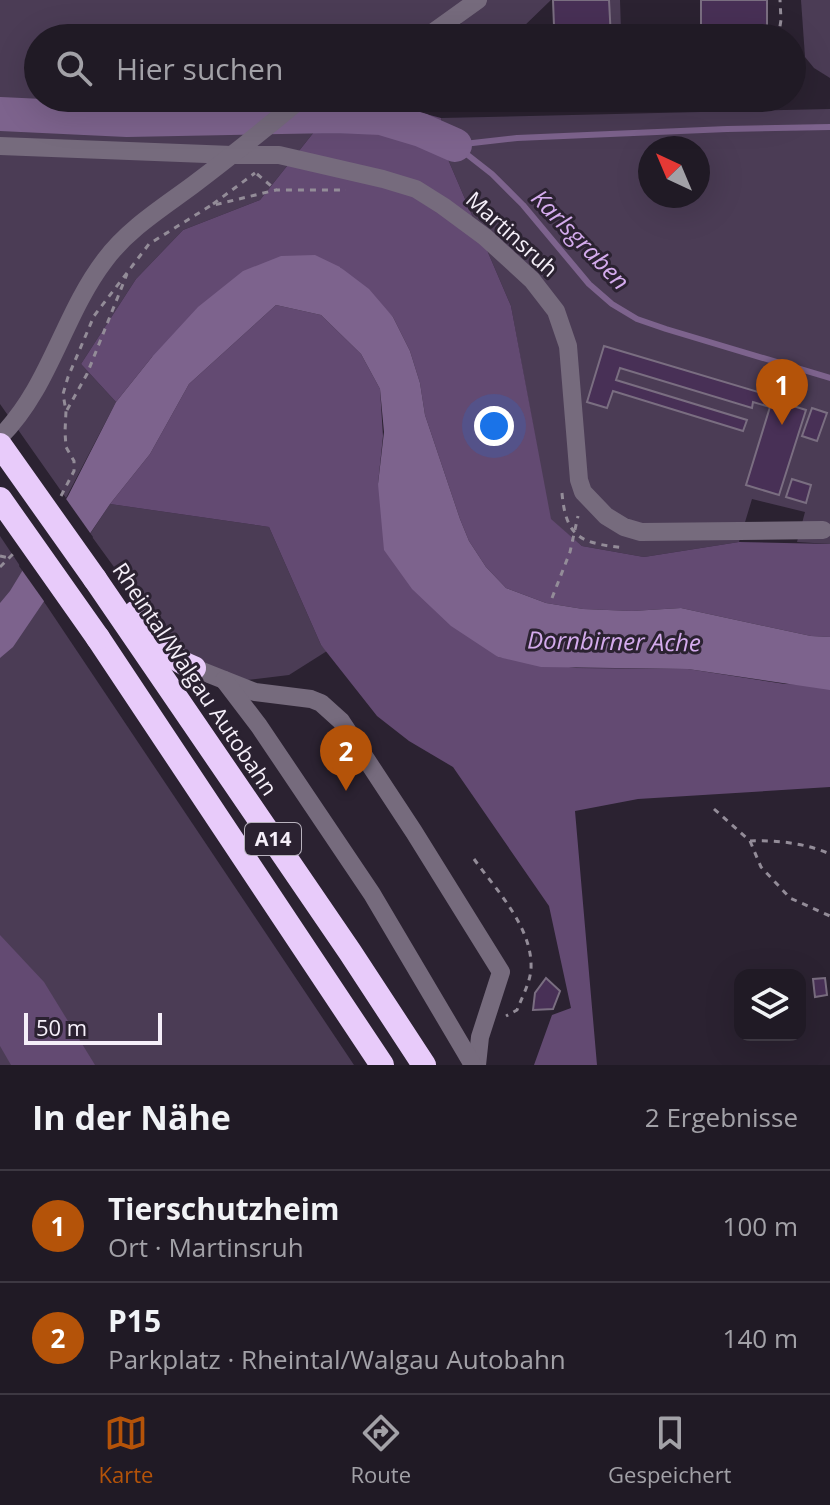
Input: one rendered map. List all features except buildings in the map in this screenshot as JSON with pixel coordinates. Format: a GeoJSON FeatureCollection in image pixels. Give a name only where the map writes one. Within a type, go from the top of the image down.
{"type":"FeatureCollection","features":[{"type":"Feature","properties":{"kind":"highway","name":"Rheintal/Walgau Autobahn"},"geometry":{"type":"LineString","coordinates":[[0,445],[95,579],[113,581],[125,610],[424,1065]]}},
{"type":"Feature","properties":{"kind":"highway","name":"A14"},"geometry":{"type":"LineString","coordinates":[[0,499],[98,638],[382,1065]]}},
{"type":"Feature","properties":{"kind":"highway"},"geometry":{"type":"LineString","coordinates":[[125,610],[166,650],[194,668]]}},
{"type":"Feature","properties":{"kind":"highway"},"geometry":{"type":"LineString","coordinates":[[320,972],[363,1065]]}},
{"type":"Feature","properties":{"kind":"street"},"geometry":{"type":"LineString","coordinates":[[445,24],[478,0]]}},
{"type":"Feature","properties":{"kind":"street"},"geometry":{"type":"LineString","coordinates":[[0,437],[16,421],[88,286],[116,246],[285,112]]}},
{"type":"Feature","properties":{"kind":"street","name":"Martinsruh"},"geometry":{"type":"LineString","coordinates":[[0,146],[279,155],[416,189],[485,237],[532,280],[556,311],[568,346],[579,480],[583,492]]}},
{"type":"Feature","properties":{"kind":"street"},"geometry":{"type":"LineString","coordinates":[[583,492],[606,516],[624,527],[641,532],[823,530]]}},
{"type":"Feature","properties":{"kind":"street"},"geometry":{"type":"LineString","coordinates":[[194,668],[255,692],[311,699],[321,703],[341,721],[501,972],[480,1037],[475,1065]]}},
{"type":"Feature","properties":{"kind":"street"},"geometry":{"type":"LineString","coordinates":[[224,680],[259,726],[372,894],[475,1065]]}},
{"type":"Feature","properties":{"kind":"path"},"geometry":{"type":"LineString","coordinates":[[780,0],[780,24]]}},
{"type":"Feature","properties":{"kind":"path"},"geometry":{"type":"LineString","coordinates":[[56,503],[74,471],[74,461],[66,447],[63,394],[94,316],[149,244],[256,173],[276,190]]}},
{"type":"Feature","properties":{"kind":"path"},"geometry":{"type":"LineString","coordinates":[[210,206],[276,190],[358,191]]}},
{"type":"Feature","properties":{"kind":"path"},"geometry":{"type":"LineString","coordinates":[[66,411],[87,374],[130,267]]}},
{"type":"Feature","properties":{"kind":"path"},"geometry":{"type":"LineString","coordinates":[[552,598],[570,552],[583,492]]}},
{"type":"Feature","properties":{"kind":"path"},"geometry":{"type":"LineString","coordinates":[[0,567],[19,547]]}},
{"type":"Feature","properties":{"kind":"path"},"geometry":{"type":"LineString","coordinates":[[0,556],[10,558]]}},
{"type":"Feature","properties":{"kind":"path"},"geometry":{"type":"LineString","coordinates":[[714,809],[750,841],[761,867],[790,898],[830,916]]}},
{"type":"Feature","properties":{"kind":"path"},"geometry":{"type":"LineString","coordinates":[[750,841],[775,840],[818,848],[830,854]]}},
{"type":"Feature","properties":{"kind":"path"},"geometry":{"type":"LineString","coordinates":[[474,859],[521,927],[529,950],[531,970],[517,1010],[497,1020],[488,1016]]}},
{"type":"Feature","properties":{"kind":"shaded area"},"geometry":{"type":"Polygon","coordinates":[[[0,0],[551,0],[526,24],[24,24],[24,112],[330,112],[260,200],[183,230],[136,279],[81,364],[116,402],[66,498],[0,404],[0,0]]]}},
{"type":"Feature","properties":{"kind":"shaded area"},"geometry":{"type":"Polygon","coordinates":[[[609,0],[620,0],[621,24],[610,24],[609,0]]]}},
{"type":"Feature","properties":{"kind":"shaded area"},"geometry":{"type":"Polygon","coordinates":[[[801,0],[830,0],[830,78],[814,68],[806,58],[806,24],[803,24],[801,0]]]}},
{"type":"Feature","properties":{"kind":"shaded area"},"geometry":{"type":"Polygon","coordinates":[[[830,109],[830,544],[797,542],[805,512],[752,499],[739,542],[644,557],[582,546],[550,519],[511,306],[444,150],[441,118],[806,112],[806,110],[830,109]]]}},
{"type":"Feature","properties":{"kind":"shaded area"},"geometry":{"type":"Polygon","coordinates":[[[330,112],[418,112],[441,118],[444,150],[511,306],[551,519],[582,546],[644,557],[739,542],[830,544],[830,637],[811,636],[681,608],[632,611],[583,609],[546,603],[506,588],[486,567],[469,541],[425,415],[420,383],[410,351],[393,317],[340,267],[152,357],[116,402],[81,364],[136,279],[183,230],[260,200],[330,112]]]}},
{"type":"Feature","properties":{"kind":"shaded area"},"geometry":{"type":"Polygon","coordinates":[[[276,305],[321,315],[361,354],[380,389],[383,436],[378,484],[498,657],[576,668],[688,669],[785,684],[830,685],[830,787],[638,799],[575,811],[597,1065],[534,1065],[552,1015],[571,1008],[549,906],[453,767],[409,741],[377,716],[321,645],[269,527],[110,504],[150,454],[189,384],[276,305]]]}},
{"type":"Feature","properties":{"kind":"shaded area"},"geometry":{"type":"Polygon","coordinates":[[[110,504],[269,527],[321,645],[327,651],[289,675],[247,680],[193,659],[162,633],[90,534],[110,504]]]}},
{"type":"Feature","properties":{"kind":"shaded area"},"geometry":{"type":"Polygon","coordinates":[[[0,536],[354,1065],[0,1065],[0,536]]]}},
{"type":"Feature","properties":{"kind":"shaded area"},"geometry":{"type":"Polygon","coordinates":[[[0,935],[44,982],[95,1065],[11,1065],[0,1046],[0,935]]]}},
{"type":"Feature","properties":{"kind":"water","name":"Dornbirner Ache"},"geometry":{"type":"Polygon","coordinates":[[[315,255],[340,267],[369,289],[393,317],[410,351],[420,383],[425,415],[469,541],[486,567],[506,588],[546,603],[583,609],[632,611],[681,608],[811,636],[830,637],[830,690],[688,669],[541,667],[498,657],[451,626],[412,589],[384,550],[378,484],[384,432],[380,389],[361,354],[321,315],[276,305],[189,384],[150,454],[110,504],[13,647],[0,658],[0,603],[68,496],[116,402],[198,307],[243,271],[281,256],[315,255]]]}},
{"type":"Feature","properties":{"kind":"pier"},"geometry":{"type":"Polygon","coordinates":[[[64,496],[93,537],[46,604],[19,566],[64,496]]]}},
{"type":"Feature","properties":{"kind":"waterway"},"geometry":{"type":"LineString","coordinates":[[0,114],[127,120],[381,118],[421,130],[455,145]]}},
{"type":"Feature","properties":{"kind":"waterway"},"geometry":{"type":"LineString","coordinates":[[455,145],[517,138],[830,127]]}},
{"type":"Feature","properties":{"kind":"waterway","name":"Karlsgraben"},"geometry":{"type":"LineString","coordinates":[[455,145],[492,174],[523,205],[589,284],[612,304],[637,319],[666,329],[830,378]]}},
{"type":"Feature","properties":{"kind":"place","name":"Tierschutzheim"},"geometry":{"type":"Point","coordinates":[782,425]}},
{"type":"Feature","properties":{"kind":"place","name":"P15"},"geometry":{"type":"Point","coordinates":[346,791]}}]}
